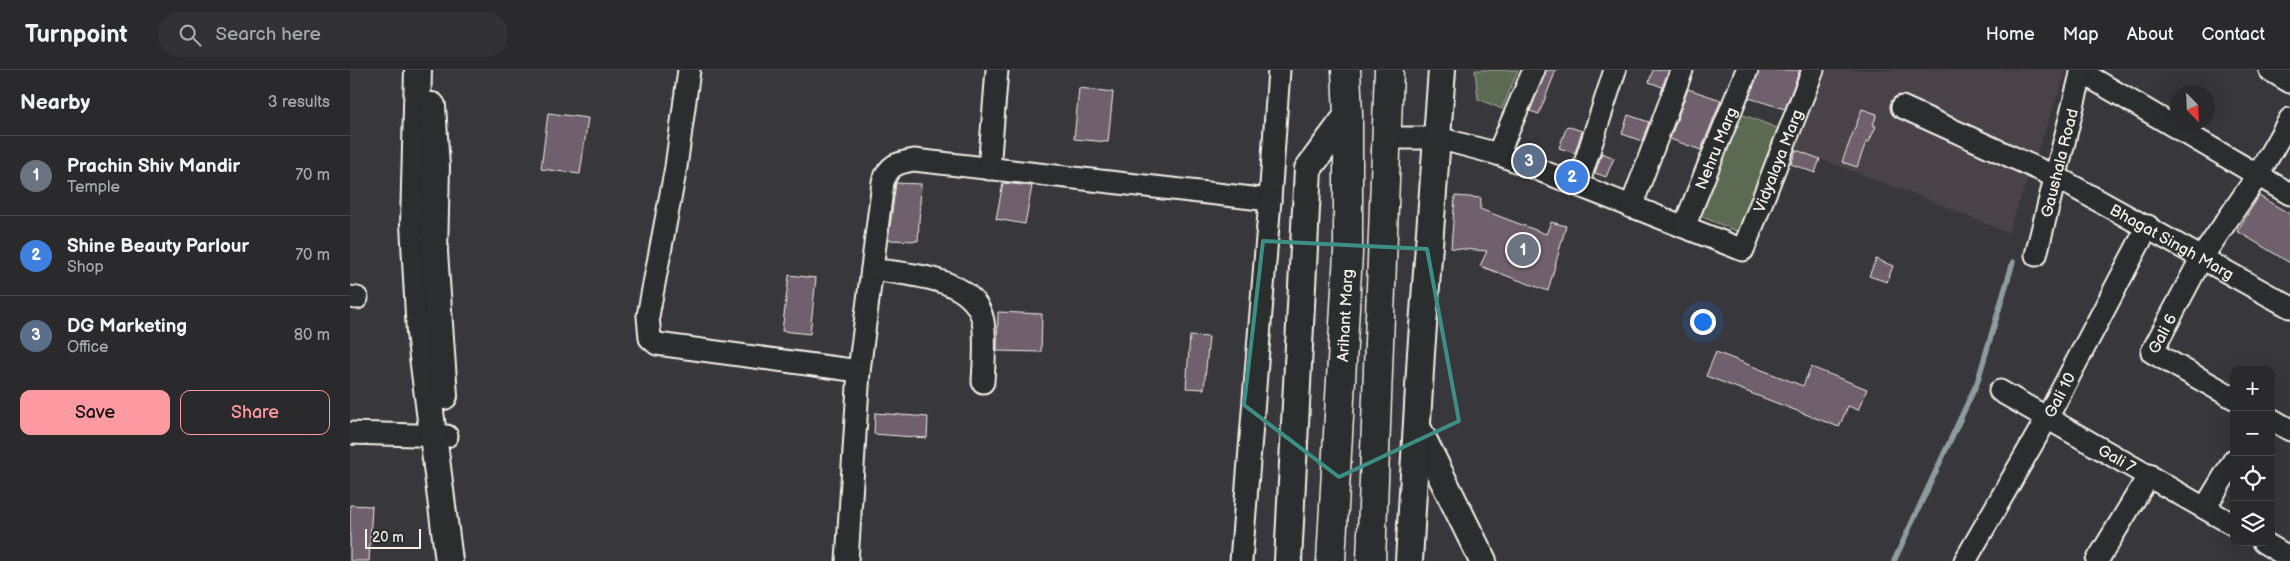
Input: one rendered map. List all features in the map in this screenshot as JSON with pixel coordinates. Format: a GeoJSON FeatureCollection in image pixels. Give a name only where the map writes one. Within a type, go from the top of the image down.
{"type":"FeatureCollection","features":[{"type":"Feature","properties":{"kind":"main road","name":"Arihant Marg"},"geometry":{"type":"LineString","coordinates":[[1331,561],[1348,253],[1348,115],[1346,70]]}},
{"type":"Feature","properties":{"kind":"main road"},"geometry":{"type":"LineString","coordinates":[[1371,561],[1388,70]]}},
{"type":"Feature","properties":{"kind":"street"},"geometry":{"type":"LineString","coordinates":[[418,70],[414,224],[420,333],[463,561]]}},
{"type":"Feature","properties":{"kind":"street"},"geometry":{"type":"LineString","coordinates":[[432,70],[436,167],[434,252],[440,436],[449,561]]}},
{"type":"Feature","properties":{"kind":"street"},"geometry":{"type":"LineString","coordinates":[[689,70],[676,167],[648,316],[650,338],[657,344],[859,371]]}},
{"type":"Feature","properties":{"kind":"street"},"geometry":{"type":"LineString","coordinates":[[989,168],[997,70]]}},
{"type":"Feature","properties":{"kind":"street"},"geometry":{"type":"LineString","coordinates":[[1241,561],[1279,70]]}},
{"type":"Feature","properties":{"kind":"street"},"geometry":{"type":"LineString","coordinates":[[1409,561],[1442,70]]}},
{"type":"Feature","properties":{"kind":"street"},"geometry":{"type":"LineString","coordinates":[[1498,154],[1534,70]]}},
{"type":"Feature","properties":{"kind":"street"},"geometry":{"type":"LineString","coordinates":[[1578,186],[1615,70]]}},
{"type":"Feature","properties":{"kind":"street"},"geometry":{"type":"LineString","coordinates":[[1631,208],[1682,70]]}},
{"type":"Feature","properties":{"kind":"street","name":"Nehru Marg"},"geometry":{"type":"LineString","coordinates":[[1684,227],[1747,70]]}},
{"type":"Feature","properties":{"kind":"street","name":"Vidyalaya Marg"},"geometry":{"type":"LineString","coordinates":[[1684,227],[1743,250],[1813,70]]}},
{"type":"Feature","properties":{"kind":"street"},"geometry":{"type":"LineString","coordinates":[[2270,70],[2290,82]]}},
{"type":"Feature","properties":{"kind":"street"},"geometry":{"type":"LineString","coordinates":[[2082,71],[2290,194]]}},
{"type":"Feature","properties":{"kind":"street","name":"Gaushala Road"},"geometry":{"type":"LineString","coordinates":[[2036,255],[2082,71]]}},
{"type":"Feature","properties":{"kind":"street","name":"Bhagat Singh Marg"},"geometry":{"type":"LineString","coordinates":[[1902,107],[2056,177],[2148,226],[2290,307]]}},
{"type":"Feature","properties":{"kind":"street"},"geometry":{"type":"LineString","coordinates":[[1288,561],[1308,168],[1348,115]]}},
{"type":"Feature","properties":{"kind":"street"},"geometry":{"type":"LineString","coordinates":[[2202,257],[2258,175],[2290,119]]}},
{"type":"Feature","properties":{"kind":"street"},"geometry":{"type":"LineString","coordinates":[[1386,138],[1438,138],[1498,154],[1631,208],[1684,227]]}},
{"type":"Feature","properties":{"kind":"street"},"geometry":{"type":"LineString","coordinates":[[847,561],[859,371],[883,182],[887,171],[899,163],[914,160],[1270,200]]}},
{"type":"Feature","properties":{"kind":"street","name":"Gali 10"},"geometry":{"type":"LineString","coordinates":[[1965,561],[2047,418],[2148,226]]}},
{"type":"Feature","properties":{"kind":"street","name":"Gali 6"},"geometry":{"type":"LineString","coordinates":[[2202,257],[2152,352],[2230,396]]}},
{"type":"Feature","properties":{"kind":"street"},"geometry":{"type":"LineString","coordinates":[[872,269],[939,281],[960,288],[974,302],[982,318],[984,334],[983,382]]}},
{"type":"Feature","properties":{"kind":"street","name":"Gali 7"},"geometry":{"type":"LineString","coordinates":[[2000,391],[2230,523]]}},
{"type":"Feature","properties":{"kind":"street"},"geometry":{"type":"LineString","coordinates":[[2275,421],[2290,430]]}},
{"type":"Feature","properties":{"kind":"street"},"geometry":{"type":"LineString","coordinates":[[1417,426],[1483,561]]}},
{"type":"Feature","properties":{"kind":"street"},"geometry":{"type":"LineString","coordinates":[[350,433],[440,436]]}},
{"type":"Feature","properties":{"kind":"street"},"geometry":{"type":"LineString","coordinates":[[2206,508],[2230,467]]}},
{"type":"Feature","properties":{"kind":"street"},"geometry":{"type":"LineString","coordinates":[[2098,561],[2149,475]]}},
{"type":"Feature","properties":{"kind":"street"},"geometry":{"type":"LineString","coordinates":[[2270,546],[2290,558]]}},
{"type":"Feature","properties":{"kind":"highlighted area"},"geometry":{"type":"Polygon","coordinates":[[[1263,241],[1427,249],[1459,421],[1339,477],[1244,405],[1263,241]]]}},
{"type":"Feature","properties":{"kind":"shaded area"},"geometry":{"type":"Polygon","coordinates":[[[1827,70],[2067,70],[2008,233],[1924,198],[1796,150],[1827,70]]]}},
{"type":"Feature","properties":{"kind":"green space"},"geometry":{"type":"Polygon","coordinates":[[[1475,70],[1518,70],[1502,109],[1478,99],[1475,70]]]}},
{"type":"Feature","properties":{"kind":"green space"},"geometry":{"type":"Polygon","coordinates":[[[1736,112],[1780,129],[1739,232],[1695,214],[1736,112]]]}},
{"type":"Feature","properties":{"kind":"building"},"geometry":{"type":"Polygon","coordinates":[[[1546,70],[1556,70],[1539,114],[1530,111],[1546,70]]]}},
{"type":"Feature","properties":{"kind":"building"},"geometry":{"type":"Polygon","coordinates":[[[1653,70],[1669,70],[1662,87],[1649,82],[1653,70]]]}},
{"type":"Feature","properties":{"kind":"building"},"geometry":{"type":"Polygon","coordinates":[[[1759,70],[1800,70],[1785,109],[1749,98],[1759,70]]]}},
{"type":"Feature","properties":{"kind":"building"},"geometry":{"type":"Polygon","coordinates":[[[1079,88],[1113,92],[1108,142],[1074,139],[1079,88]]]}},
{"type":"Feature","properties":{"kind":"building"},"geometry":{"type":"Polygon","coordinates":[[[1688,89],[1721,100],[1701,150],[1670,139],[1688,89]]]}},
{"type":"Feature","properties":{"kind":"building"},"geometry":{"type":"Polygon","coordinates":[[[1862,109],[1877,114],[1873,125],[1876,126],[1869,142],[1866,142],[1857,167],[1842,162],[1862,109]]]}},
{"type":"Feature","properties":{"kind":"building"},"geometry":{"type":"Polygon","coordinates":[[[548,113],[588,118],[580,174],[541,169],[548,113]]]}},
{"type":"Feature","properties":{"kind":"building"},"geometry":{"type":"Polygon","coordinates":[[[1628,115],[1649,122],[1642,141],[1622,134],[1628,115]]]}},
{"type":"Feature","properties":{"kind":"building"},"geometry":{"type":"Polygon","coordinates":[[[1567,126],[1582,131],[1575,153],[1559,148],[1567,126]]]}},
{"type":"Feature","properties":{"kind":"building"},"geometry":{"type":"Polygon","coordinates":[[[1796,150],[1820,159],[1815,173],[1791,164],[1796,150]]]}},
{"type":"Feature","properties":{"kind":"building"},"geometry":{"type":"Polygon","coordinates":[[[1602,153],[1614,158],[1606,177],[1595,173],[1602,153]]]}},
{"type":"Feature","properties":{"kind":"building"},"geometry":{"type":"Polygon","coordinates":[[[896,183],[921,184],[918,241],[888,240],[896,183]]]}},
{"type":"Feature","properties":{"kind":"building"},"geometry":{"type":"Polygon","coordinates":[[[1003,183],[1032,186],[1025,224],[996,219],[1003,183]]]}},
{"type":"Feature","properties":{"kind":"building"},"geometry":{"type":"Polygon","coordinates":[[[1455,196],[1481,198],[1480,209],[1546,234],[1551,222],[1566,226],[1548,291],[1480,266],[1487,251],[1451,248],[1455,196]]]}},
{"type":"Feature","properties":{"kind":"building"},"geometry":{"type":"Polygon","coordinates":[[[2259,196],[2290,214],[2290,263],[2237,231],[2259,196]]]}},
{"type":"Feature","properties":{"kind":"building"},"geometry":{"type":"Polygon","coordinates":[[[1876,259],[1893,266],[1887,282],[1869,276],[1876,259]]]}},
{"type":"Feature","properties":{"kind":"building"},"geometry":{"type":"Polygon","coordinates":[[[789,275],[816,278],[810,334],[782,331],[789,275]]]}},
{"type":"Feature","properties":{"kind":"building"},"geometry":{"type":"Polygon","coordinates":[[[998,312],[1042,314],[1041,352],[997,351],[998,312]]]}},
{"type":"Feature","properties":{"kind":"building"},"geometry":{"type":"Polygon","coordinates":[[[1190,336],[1209,337],[1204,389],[1186,388],[1190,336]]]}},
{"type":"Feature","properties":{"kind":"building"},"geometry":{"type":"Polygon","coordinates":[[[1716,352],[1803,386],[1811,367],[1867,389],[1858,410],[1848,406],[1839,427],[1706,376],[1716,352]]]}},
{"type":"Feature","properties":{"kind":"building"},"geometry":{"type":"Polygon","coordinates":[[[875,413],[928,417],[927,438],[874,434],[875,413]]]}},
{"type":"Feature","properties":{"kind":"building"},"geometry":{"type":"Polygon","coordinates":[[[350,505],[372,506],[369,561],[350,561],[350,505]]]}},
{"type":"Feature","properties":{"kind":"waterway"},"geometry":{"type":"LineString","coordinates":[[1894,561],[1977,383],[2013,262]]}},
{"type":"Feature","properties":{"kind":"place","name":"DG Marketing"},"geometry":{"type":"Point","coordinates":[1529,161]}},
{"type":"Feature","properties":{"kind":"place","name":"Shine Beauty Parlour"},"geometry":{"type":"Point","coordinates":[1572,177]}},
{"type":"Feature","properties":{"kind":"place","name":"Prachin Shiv Mandir"},"geometry":{"type":"Point","coordinates":[1523,250]}}]}
